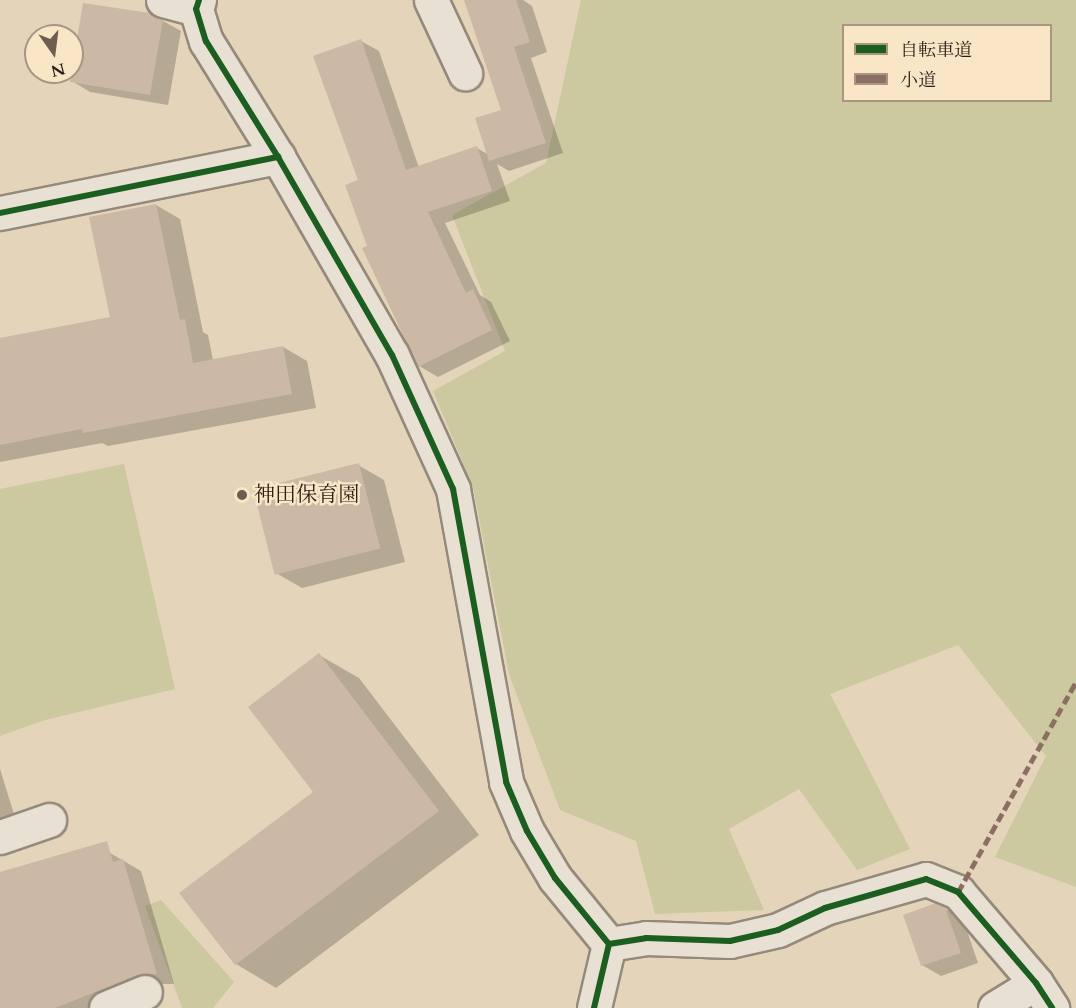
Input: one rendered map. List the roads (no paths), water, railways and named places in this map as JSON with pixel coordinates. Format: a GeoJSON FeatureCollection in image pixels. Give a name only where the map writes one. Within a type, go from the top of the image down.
{"type":"FeatureCollection","features":[{"type":"Feature","properties":{"kind":"street"},"geometry":{"type":"LineString","coordinates":[[163,0],[198,4],[206,41],[278,157],[392,356],[453,489],[506,782],[527,831],[555,878],[609,945]]}},
{"type":"Feature","properties":{"kind":"street"},"geometry":{"type":"LineString","coordinates":[[431,0],[465,73]]}},
{"type":"Feature","properties":{"kind":"street"},"geometry":{"type":"LineString","coordinates":[[0,213],[278,157]]}},
{"type":"Feature","properties":{"kind":"street"},"geometry":{"type":"LineString","coordinates":[[0,837],[49,820]]}},
{"type":"Feature","properties":{"kind":"street"},"geometry":{"type":"LineString","coordinates":[[609,945],[646,938],[730,941],[778,930],[825,908],[926,879],[958,892],[1044,995],[995,1008]]}},
{"type":"Feature","properties":{"kind":"street"},"geometry":{"type":"LineString","coordinates":[[594,1008],[609,945]]}},
{"type":"Feature","properties":{"kind":"street"},"geometry":{"type":"LineString","coordinates":[[106,1008],[145,992]]}},
{"type":"Feature","properties":{"kind":"place","name":"神田保育園"},"geometry":{"type":"Point","coordinates":[242,495]}}]}
